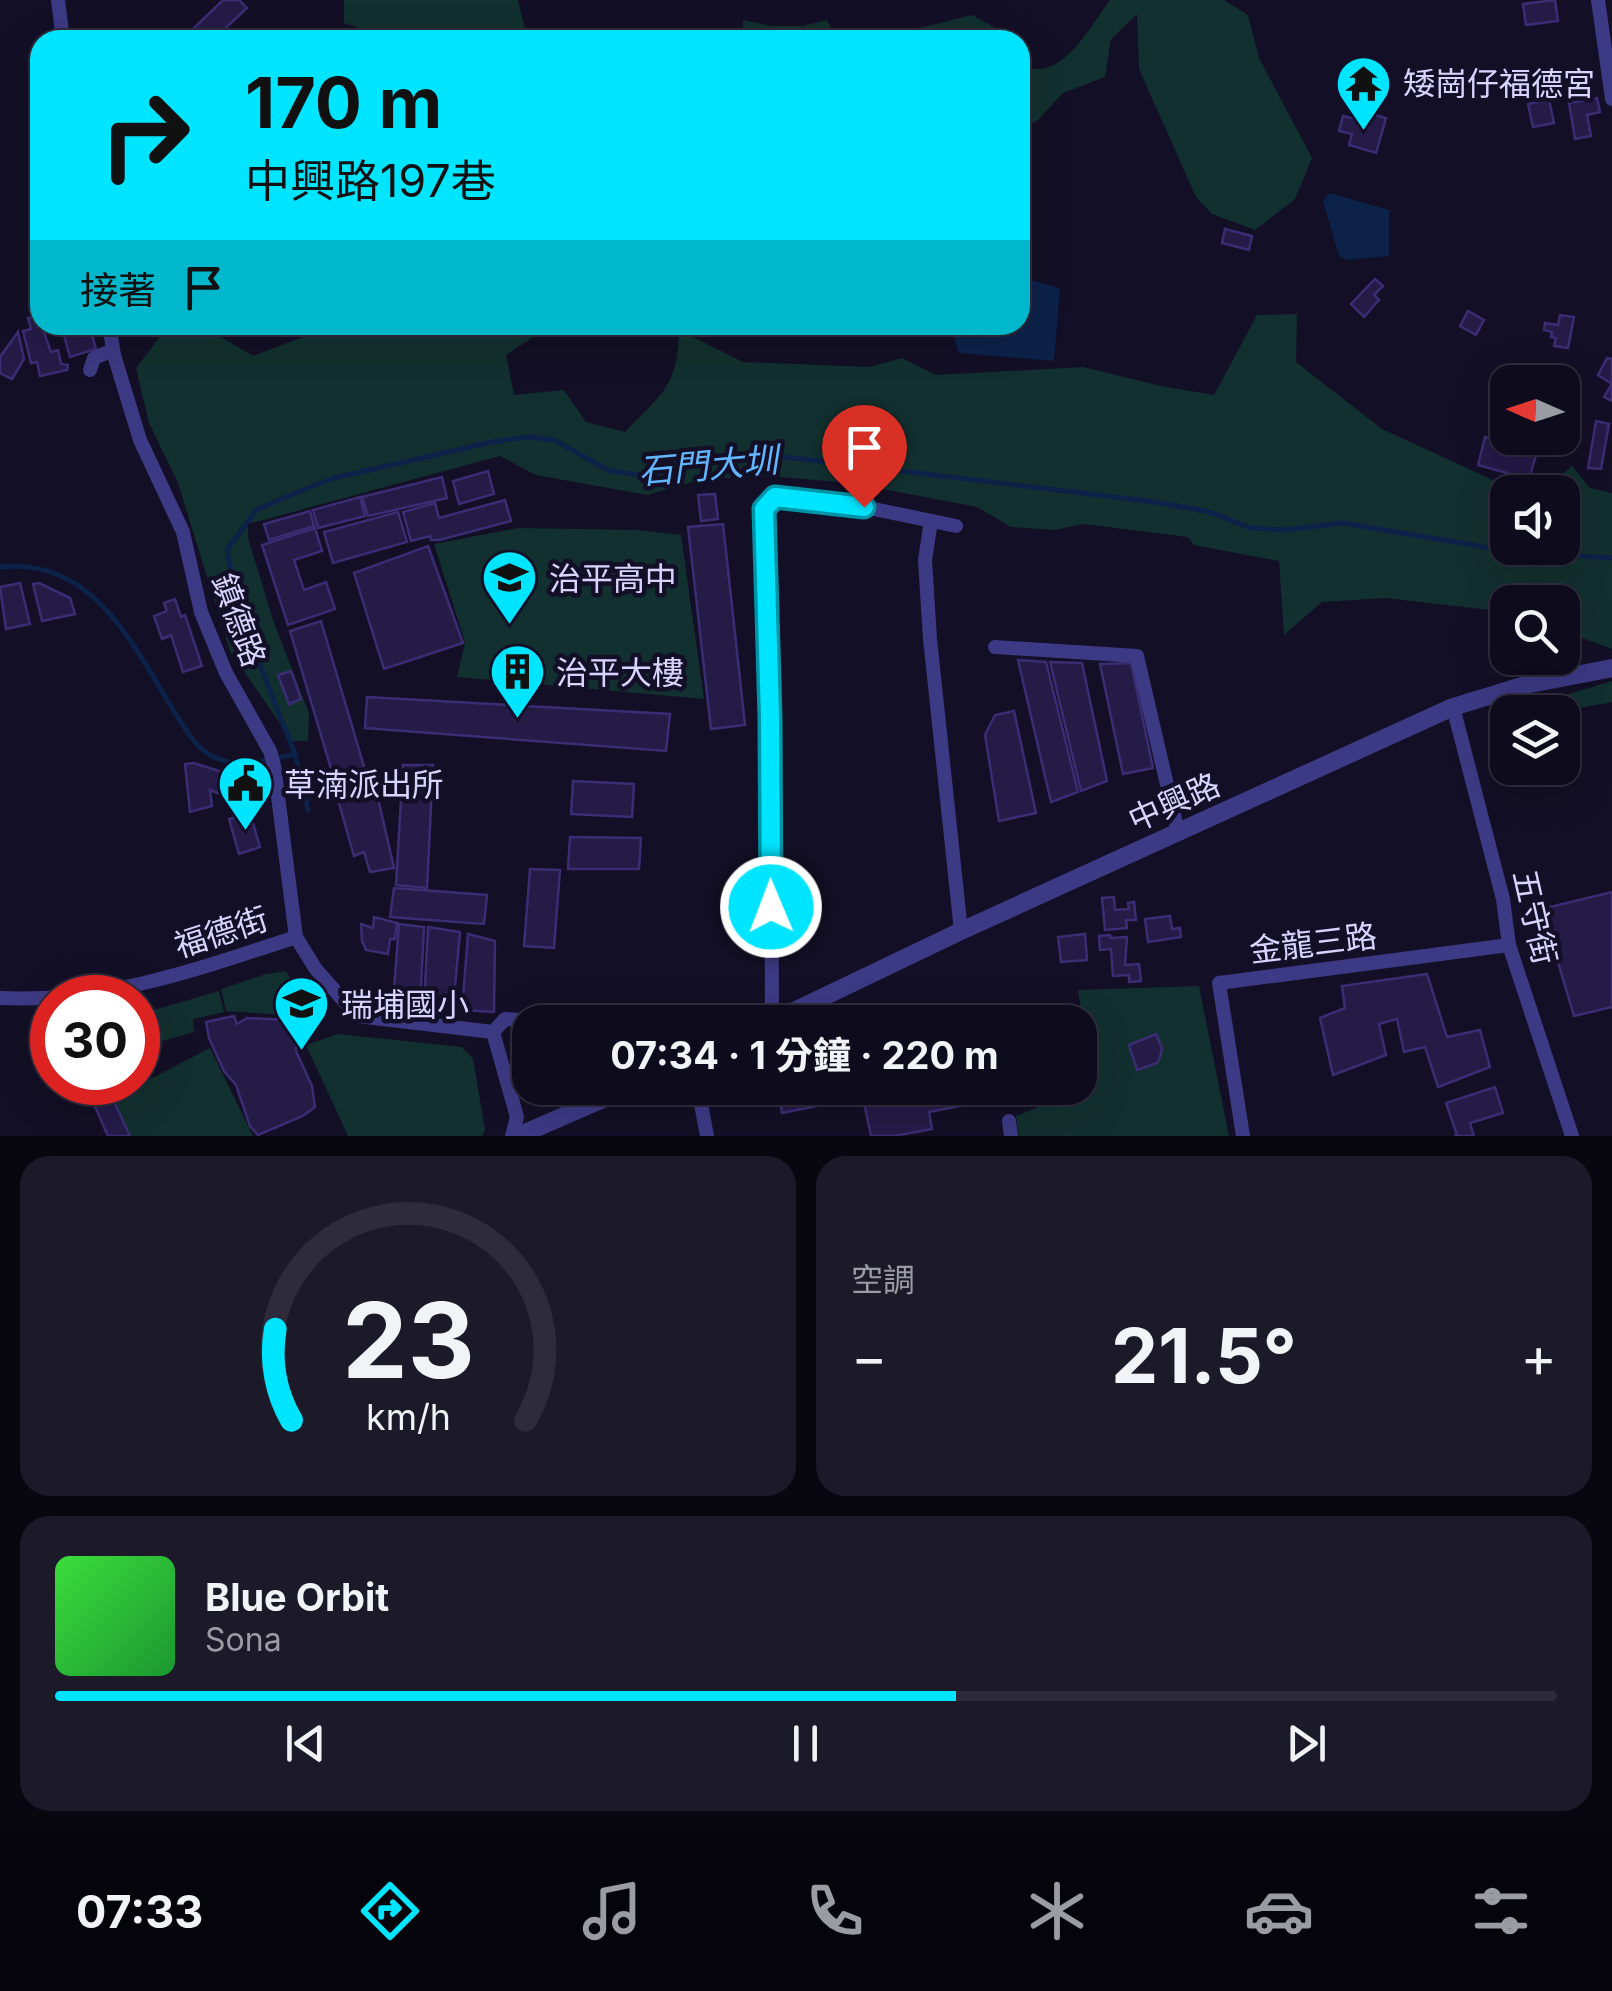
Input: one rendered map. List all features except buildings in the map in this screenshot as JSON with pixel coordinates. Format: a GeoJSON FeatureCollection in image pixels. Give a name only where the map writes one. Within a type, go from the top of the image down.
{"type":"FeatureCollection","features":[{"type":"Feature","properties":{"kind":"street"},"geometry":{"type":"LineString","coordinates":[[58,0],[62,30]]}},
{"type":"Feature","properties":{"kind":"street"},"geometry":{"type":"LineString","coordinates":[[1598,0],[1612,99]]}},
{"type":"Feature","properties":{"kind":"street","name":"鎮德路"},"geometry":{"type":"LineString","coordinates":[[111,335],[140,440],[183,532],[201,612],[226,673],[272,758],[296,937]]}},
{"type":"Feature","properties":{"kind":"street"},"geometry":{"type":"LineString","coordinates":[[90,370],[94,358],[113,350]]}},
{"type":"Feature","properties":{"kind":"street"},"geometry":{"type":"LineString","coordinates":[[772,1005],[764,509],[775,497],[864,507],[956,526]]}},
{"type":"Feature","properties":{"kind":"street"},"geometry":{"type":"LineString","coordinates":[[931,521],[925,560],[930,639],[961,932]]}},
{"type":"Feature","properties":{"kind":"street"},"geometry":{"type":"LineString","coordinates":[[995,647],[1138,656],[1178,832]]}},
{"type":"Feature","properties":{"kind":"street","name":"中興路"},"geometry":{"type":"LineString","coordinates":[[808,1005],[1453,707],[1525,685],[1612,668]]}},
{"type":"Feature","properties":{"kind":"street","name":"五守街"},"geometry":{"type":"LineString","coordinates":[[1453,707],[1503,899],[1509,945],[1572,1136]]}},
{"type":"Feature","properties":{"kind":"street","name":"福德街"},"geometry":{"type":"LineString","coordinates":[[0,998],[27,999],[134,988],[296,937],[325,981],[357,1016],[493,1032]]}},
{"type":"Feature","properties":{"kind":"street","name":"金龍三路"},"geometry":{"type":"LineString","coordinates":[[1243,1136],[1218,982],[1509,945]]}},
{"type":"Feature","properties":{"kind":"street"},"geometry":{"type":"LineString","coordinates":[[512,1019],[505,1019],[493,1032],[517,1118],[515,1136],[588,1105]]}},
{"type":"Feature","properties":{"kind":"street"},"geometry":{"type":"LineString","coordinates":[[701,1105],[707,1136]]}},
{"type":"Feature","properties":{"kind":"green space"},"geometry":{"type":"Polygon","coordinates":[[[344,0],[518,0],[526,30],[366,30],[344,23],[344,0]]]}},
{"type":"Feature","properties":{"kind":"green space"},"geometry":{"type":"Polygon","coordinates":[[[1110,0],[1224,0],[1248,15],[1259,58],[1312,158],[1295,199],[1255,230],[1212,214],[1196,197],[1139,69],[1137,14],[1111,39],[1105,77],[1063,93],[1030,125],[1030,67],[1047,68],[1060,61],[1083,38],[1110,0]]]}},
{"type":"Feature","properties":{"kind":"green space"},"geometry":{"type":"Polygon","coordinates":[[[972,15],[998,30],[915,30],[972,15]]]}},
{"type":"Feature","properties":{"kind":"green space"},"geometry":{"type":"Polygon","coordinates":[[[743,20],[772,26],[803,26],[827,20],[832,30],[748,30],[743,28],[743,20]]]}},
{"type":"Feature","properties":{"kind":"green space"},"geometry":{"type":"Polygon","coordinates":[[[1297,314],[1296,362],[1382,429],[1490,479],[1490,565],[1580,565],[1580,476],[1590,488],[1612,493],[1612,649],[1580,637],[1580,585],[1490,585],[1490,610],[1386,598],[1322,602],[1284,635],[1279,561],[1194,545],[1188,537],[1084,524],[1054,530],[1011,527],[977,507],[851,483],[768,476],[703,479],[647,495],[536,475],[500,456],[248,524],[248,538],[274,623],[309,713],[308,741],[292,741],[230,651],[178,483],[149,423],[136,368],[161,335],[218,335],[253,356],[308,335],[536,335],[506,355],[514,395],[564,390],[586,422],[625,432],[666,388],[675,364],[679,335],[689,335],[743,362],[870,367],[902,358],[936,375],[1083,367],[1214,395],[1257,315],[1297,314]]]}},
{"type":"Feature","properties":{"kind":"green space"},"geometry":{"type":"Polygon","coordinates":[[[1572,466],[1579,475],[1562,475],[1572,466]]]}},
{"type":"Feature","properties":{"kind":"green space"},"geometry":{"type":"Polygon","coordinates":[[[518,528],[638,530],[681,535],[704,699],[457,677],[465,642],[434,544],[518,528]]]}},
{"type":"Feature","properties":{"kind":"green space"},"geometry":{"type":"Polygon","coordinates":[[[1612,681],[1612,702],[1580,708],[1580,695],[1565,695],[1612,681]]]}},
{"type":"Feature","properties":{"kind":"green space"},"geometry":{"type":"Polygon","coordinates":[[[286,971],[312,1017],[226,1011],[221,989],[286,971]]]}},
{"type":"Feature","properties":{"kind":"green space"},"geometry":{"type":"Polygon","coordinates":[[[1199,986],[1229,1136],[1019,1136],[1016,1116],[1044,1105],[1097,1105],[1097,1005],[1080,1005],[1078,990],[1199,986]]]}},
{"type":"Feature","properties":{"kind":"green space"},"geometry":{"type":"Polygon","coordinates":[[[219,991],[224,1012],[193,1019],[194,1032],[160,1042],[160,1008],[219,991]]]}},
{"type":"Feature","properties":{"kind":"green space"},"geometry":{"type":"Polygon","coordinates":[[[338,1034],[462,1047],[473,1059],[485,1130],[482,1136],[348,1136],[306,1045],[338,1034]]]}},
{"type":"Feature","properties":{"kind":"green space"},"geometry":{"type":"Polygon","coordinates":[[[210,1048],[253,1136],[130,1136],[115,1105],[160,1105],[160,1074],[210,1048]]]}},
{"type":"Feature","properties":{"kind":"water"},"geometry":{"type":"Polygon","coordinates":[[[1330,193],[1389,210],[1389,256],[1348,260],[1339,256],[1323,201],[1330,193]]]}},
{"type":"Feature","properties":{"kind":"water"},"geometry":{"type":"Polygon","coordinates":[[[1030,280],[1060,288],[1054,361],[958,353],[954,335],[1030,335],[1030,280]]]}},
{"type":"Feature","properties":{"kind":"waterway","name":"石門大圳"},"geometry":{"type":"LineString","coordinates":[[308,810],[295,754],[239,611],[227,550],[256,510],[298,492],[334,478],[492,442],[529,437],[554,440],[610,471],[641,475],[753,455],[794,458],[1155,502],[1210,512],[1250,528],[1283,530],[1343,523],[1513,552],[1612,558]]}},
{"type":"Feature","properties":{"kind":"waterway"},"geometry":{"type":"LineString","coordinates":[[0,567],[33,567],[62,576],[86,591],[127,636],[185,729],[205,752],[238,763],[295,754]]}},
{"type":"Feature","properties":{"kind":"place","name":"矮崗仔福德宮"},"geometry":{"type":"Point","coordinates":[1364,132]}},
{"type":"Feature","properties":{"kind":"place","name":"治平高中"},"geometry":{"type":"Point","coordinates":[510,627]}},
{"type":"Feature","properties":{"kind":"place","name":"治平大樓"},"geometry":{"type":"Point","coordinates":[517,721]}},
{"type":"Feature","properties":{"kind":"place","name":"草湳派出所"},"geometry":{"type":"Point","coordinates":[245,833]}},
{"type":"Feature","properties":{"kind":"place","name":"瑞埔國小"},"geometry":{"type":"Point","coordinates":[302,1053]}},
{"type":"Feature","properties":{"kind":"route"},"geometry":{"type":"LineString","coordinates":[[771,907],[764,509],[775,497],[864,507]]}}]}
